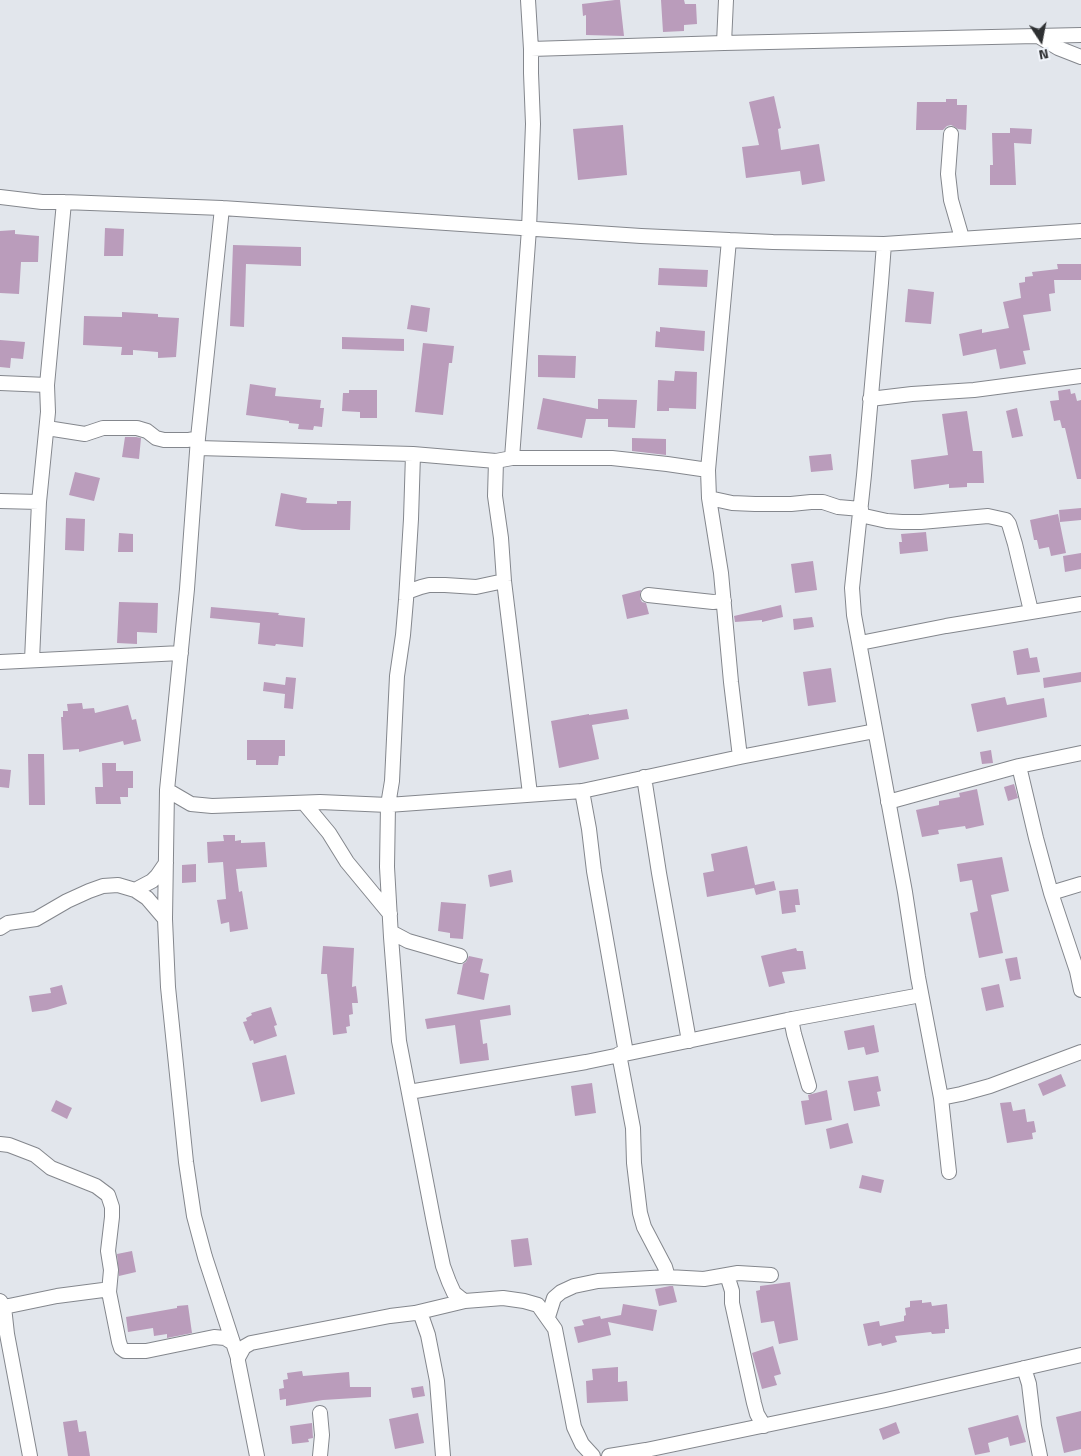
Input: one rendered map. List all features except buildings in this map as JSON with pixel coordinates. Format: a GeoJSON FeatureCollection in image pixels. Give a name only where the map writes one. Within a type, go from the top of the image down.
{"type":"FeatureCollection","features":[{"type":"Feature","properties":{"kind":"street"},"geometry":{"type":"LineString","coordinates":[[512,458],[529,229],[533,124],[532,50],[528,0]]}},
{"type":"Feature","properties":{"kind":"street"},"geometry":{"type":"LineString","coordinates":[[724,43],[726,0]]}},
{"type":"Feature","properties":{"kind":"street"},"geometry":{"type":"LineString","coordinates":[[532,50],[724,43],[1081,35]]}},
{"type":"Feature","properties":{"kind":"street"},"geometry":{"type":"LineString","coordinates":[[1038,36],[1058,48],[1081,56]]}},
{"type":"Feature","properties":{"kind":"street"},"geometry":{"type":"LineString","coordinates":[[951,134],[948,174],[951,200],[962,238]]}},
{"type":"Feature","properties":{"kind":"street"},"geometry":{"type":"LineString","coordinates":[[0,197],[42,202],[222,208],[529,229],[729,240],[884,244],[1081,231]]}},
{"type":"Feature","properties":{"kind":"street"},"geometry":{"type":"LineString","coordinates":[[32,660],[39,502],[47,428],[48,385],[64,202]]}},
{"type":"Feature","properties":{"kind":"street"},"geometry":{"type":"LineString","coordinates":[[222,208],[198,443],[181,653],[167,790],[165,919],[168,987],[185,1152],[194,1216],[205,1257],[238,1358],[257,1456]]}},
{"type":"Feature","properties":{"kind":"street"},"geometry":{"type":"LineString","coordinates":[[729,240],[708,470],[709,498],[721,574],[740,757]]}},
{"type":"Feature","properties":{"kind":"street"},"geometry":{"type":"LineString","coordinates":[[884,244],[861,512],[852,588],[854,615],[941,1098],[949,1172]]}},
{"type":"Feature","properties":{"kind":"street"},"geometry":{"type":"LineString","coordinates":[[870,399],[974,390],[1081,376]]}},
{"type":"Feature","properties":{"kind":"street"},"geometry":{"type":"LineString","coordinates":[[0,384],[48,385]]}},
{"type":"Feature","properties":{"kind":"street"},"geometry":{"type":"LineString","coordinates":[[47,428],[85,434],[102,428],[136,428],[147,431],[156,438],[164,440],[413,454],[496,461],[512,458],[612,458],[708,470]]}},
{"type":"Feature","properties":{"kind":"street"},"geometry":{"type":"LineString","coordinates":[[413,454],[407,592],[397,676],[393,772],[388,805],[391,932],[399,1041],[439,1248],[443,1266],[454,1293],[464,1301]]}},
{"type":"Feature","properties":{"kind":"street"},"geometry":{"type":"LineString","coordinates":[[496,461],[495,496],[530,794]]}},
{"type":"Feature","properties":{"kind":"street"},"geometry":{"type":"LineString","coordinates":[[709,498],[732,503],[755,504],[823,502],[887,521],[921,522],[988,516],[1006,520],[1015,544],[1031,611]]}},
{"type":"Feature","properties":{"kind":"street"},"geometry":{"type":"LineString","coordinates":[[0,501],[39,502]]}},
{"type":"Feature","properties":{"kind":"street"},"geometry":{"type":"LineString","coordinates":[[407,592],[429,585],[476,587],[504,581]]}},
{"type":"Feature","properties":{"kind":"street"},"geometry":{"type":"LineString","coordinates":[[648,595],[713,602],[724,601]]}},
{"type":"Feature","properties":{"kind":"street"},"geometry":{"type":"LineString","coordinates":[[860,643],[946,626],[1081,604]]}},
{"type":"Feature","properties":{"kind":"street"},"geometry":{"type":"LineString","coordinates":[[0,662],[181,653]]}},
{"type":"Feature","properties":{"kind":"street"},"geometry":{"type":"LineString","coordinates":[[167,790],[191,804],[205,806],[252,806],[320,802],[388,805],[582,791],[740,757],[875,732]]}},
{"type":"Feature","properties":{"kind":"street"},"geometry":{"type":"LineString","coordinates":[[888,802],[1019,766],[1081,753]]}},
{"type":"Feature","properties":{"kind":"street"},"geometry":{"type":"LineString","coordinates":[[1019,766],[1051,893],[1077,971],[1081,990]]}},
{"type":"Feature","properties":{"kind":"street"},"geometry":{"type":"LineString","coordinates":[[644,777],[689,1041]]}},
{"type":"Feature","properties":{"kind":"street"},"geometry":{"type":"LineString","coordinates":[[582,791],[633,1128],[634,1162],[640,1213],[644,1227],[665,1267],[668,1277]]}},
{"type":"Feature","properties":{"kind":"street"},"geometry":{"type":"LineString","coordinates":[[304,803],[329,833],[346,862],[390,914]]}},
{"type":"Feature","properties":{"kind":"street"},"geometry":{"type":"LineString","coordinates":[[135,890],[158,876],[166,862]]}},
{"type":"Feature","properties":{"kind":"street"},"geometry":{"type":"LineString","coordinates":[[1051,893],[1081,884]]}},
{"type":"Feature","properties":{"kind":"street"},"geometry":{"type":"LineString","coordinates":[[0,928],[8,923],[36,920],[67,901],[89,891],[103,886],[118,885],[135,890],[147,898],[165,919]]}},
{"type":"Feature","properties":{"kind":"street"},"geometry":{"type":"LineString","coordinates":[[391,932],[408,941],[460,956]]}},
{"type":"Feature","properties":{"kind":"street"},"geometry":{"type":"LineString","coordinates":[[409,1092],[525,1073],[791,1019],[921,995]]}},
{"type":"Feature","properties":{"kind":"street"},"geometry":{"type":"LineString","coordinates":[[791,1019],[809,1086]]}},
{"type":"Feature","properties":{"kind":"street"},"geometry":{"type":"LineString","coordinates":[[941,1098],[990,1086],[1081,1052]]}},
{"type":"Feature","properties":{"kind":"street"},"geometry":{"type":"LineString","coordinates":[[0,1144],[9,1145],[35,1155],[52,1168],[96,1186],[108,1195],[112,1206],[108,1251],[111,1270],[109,1292],[121,1348],[125,1351],[146,1351],[214,1337],[225,1338],[233,1343]]}},
{"type":"Feature","properties":{"kind":"street"},"geometry":{"type":"LineString","coordinates":[[548,1317],[554,1298],[561,1292],[574,1286],[617,1279],[668,1277],[704,1279],[738,1273],[771,1275]]}},
{"type":"Feature","properties":{"kind":"street"},"geometry":{"type":"LineString","coordinates":[[727,1275],[731,1286],[732,1303],[754,1403],[757,1414],[764,1426]]}},
{"type":"Feature","properties":{"kind":"street"},"geometry":{"type":"LineString","coordinates":[[425,1310],[444,1298],[449,1282]]}},
{"type":"Feature","properties":{"kind":"street"},"geometry":{"type":"LineString","coordinates":[[30,1456],[2,1304],[103,1290],[109,1292]]}},
{"type":"Feature","properties":{"kind":"street"},"geometry":{"type":"LineString","coordinates":[[238,1358],[244,1348],[251,1344],[464,1301],[503,1298],[524,1301],[538,1305],[555,1329],[574,1427],[582,1444],[592,1456]]}},
{"type":"Feature","properties":{"kind":"street"},"geometry":{"type":"LineString","coordinates":[[425,1310],[437,1381],[443,1456]]}},
{"type":"Feature","properties":{"kind":"street"},"geometry":{"type":"LineString","coordinates":[[609,1456],[647,1453],[1081,1355]]}},
{"type":"Feature","properties":{"kind":"street"},"geometry":{"type":"LineString","coordinates":[[1024,1368],[1029,1384],[1040,1456]]}},
{"type":"Feature","properties":{"kind":"street"},"geometry":{"type":"LineString","coordinates":[[320,1414],[322,1435],[320,1456]]}}]}
